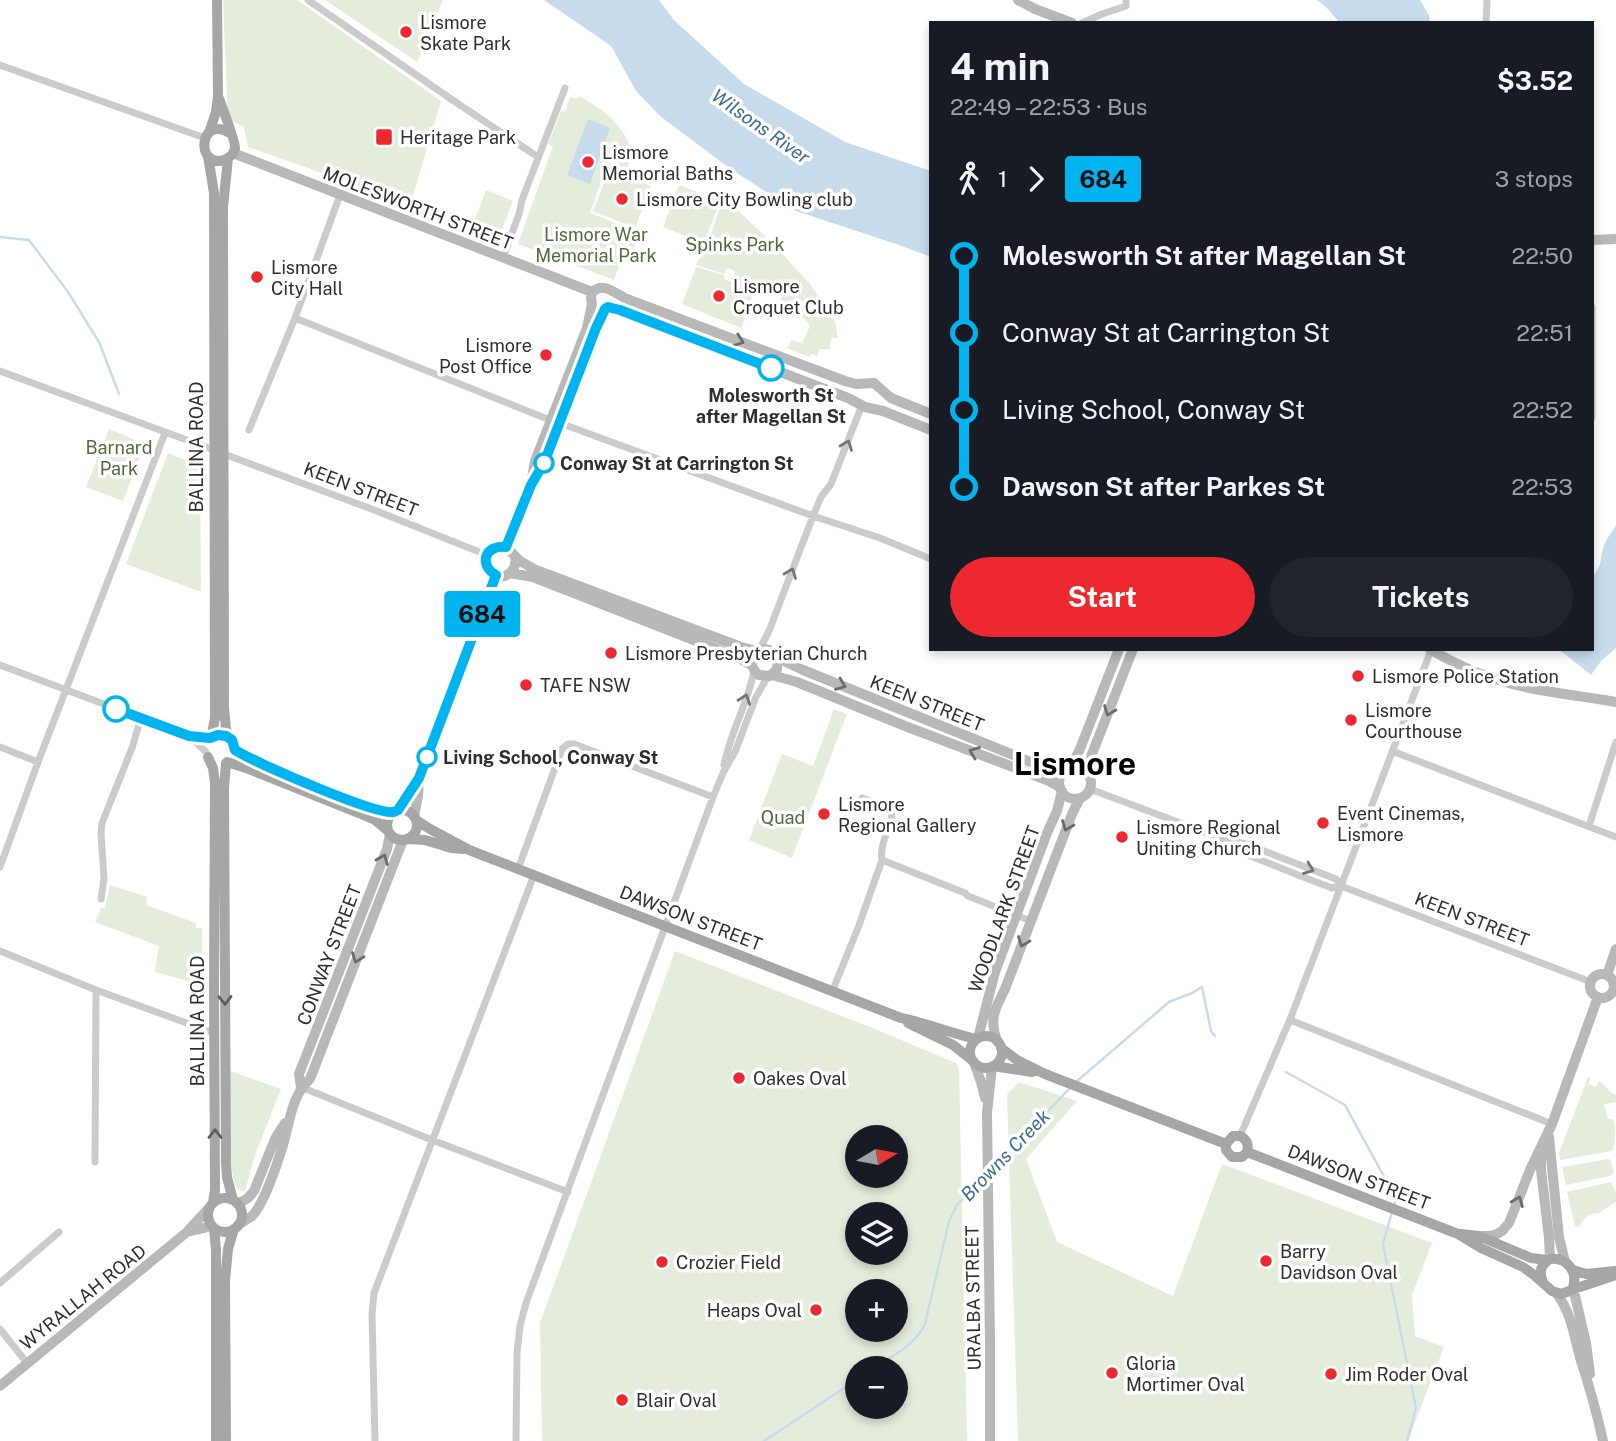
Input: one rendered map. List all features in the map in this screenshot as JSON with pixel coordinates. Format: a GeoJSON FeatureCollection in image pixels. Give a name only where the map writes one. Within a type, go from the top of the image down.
{"type":"FeatureCollection","features":[{"type":"Feature","properties":{"kind":"main road"},"geometry":{"type":"LineString","coordinates":[[218,0],[218,96],[216,112],[204,148],[208,156],[220,161],[230,156],[235,145],[218,96]]}},
{"type":"Feature","properties":{"kind":"main road"},"geometry":{"type":"LineString","coordinates":[[207,136],[213,130],[222,129],[230,133]]}},
{"type":"Feature","properties":{"kind":"main road","name":"BALLINA ROAD"},"geometry":{"type":"LineString","coordinates":[[208,156],[214,193],[224,708],[229,738]]}},
{"type":"Feature","properties":{"kind":"main road","name":"BALLINA ROAD"},"geometry":{"type":"LineString","coordinates":[[211,738],[215,718],[223,207],[230,156]]}},
{"type":"Feature","properties":{"kind":"main road"},"geometry":{"type":"LineString","coordinates":[[218,735],[229,738],[235,750],[233,757],[218,764],[211,760],[207,755],[206,745],[211,738],[218,735]]}},
{"type":"Feature","properties":{"kind":"main road"},"geometry":{"type":"LineString","coordinates":[[227,762],[375,820],[397,839],[411,837],[416,830],[415,818],[407,811],[364,806],[235,750]]}},
{"type":"Feature","properties":{"kind":"main road","name":"BALLINA ROAD"},"geometry":{"type":"LineString","coordinates":[[207,755],[213,768],[215,783],[215,1190],[211,1204]]}},
{"type":"Feature","properties":{"kind":"main road","name":"BALLINA ROAD"},"geometry":{"type":"LineString","coordinates":[[227,762],[224,788],[226,1163],[229,1189],[235,1202]]}},
{"type":"Feature","properties":{"kind":"main road"},"geometry":{"type":"LineString","coordinates":[[389,833],[387,821],[396,811]]}},
{"type":"Feature","properties":{"kind":"main road","name":"DAWSON STREET"},"geometry":{"type":"LineString","coordinates":[[415,818],[469,850],[832,992],[960,1036],[977,1038]]}},
{"type":"Feature","properties":{"kind":"main road","name":"DAWSON STREET"},"geometry":{"type":"LineString","coordinates":[[404,840],[425,840],[469,850]]}},
{"type":"Feature","properties":{"kind":"main road","name":"DAWSON STREET"},"geometry":{"type":"LineString","coordinates":[[901,1017],[915,1027],[953,1045],[973,1061]]}},
{"type":"Feature","properties":{"kind":"main road"},"geometry":{"type":"LineString","coordinates":[[1045,1074],[1005,1066],[980,1067],[970,1056],[971,1046],[977,1038],[986,1036],[1017,1060],[1045,1074],[1226,1144]]}},
{"type":"Feature","properties":{"kind":"main road"},"geometry":{"type":"LineString","coordinates":[[993,1066],[1001,1056],[999,1044]]}},
{"type":"Feature","properties":{"kind":"main road"},"geometry":{"type":"LineString","coordinates":[[1233,1136],[1240,1136],[1247,1141],[1247,1152],[1242,1157],[1233,1157],[1226,1150],[1226,1144],[1233,1136]]}},
{"type":"Feature","properties":{"kind":"main road","name":"DAWSON STREET"},"geometry":{"type":"LineString","coordinates":[[1247,1152],[1458,1234],[1523,1267],[1543,1282]]}},
{"type":"Feature","properties":{"kind":"main road"},"geometry":{"type":"LineString","coordinates":[[216,1441],[216,1250],[213,1227],[208,1215],[211,1204],[225,1198],[235,1202],[241,1213],[228,1249],[226,1270],[226,1441]]}},
{"type":"Feature","properties":{"kind":"main road"},"geometry":{"type":"LineString","coordinates":[[213,1227],[226,1232],[236,1227]]}},
{"type":"Feature","properties":{"kind":"main road","name":"DAWSON STREET"},"geometry":{"type":"LineString","coordinates":[[1458,1234],[1479,1236],[1531,1258],[1548,1259]]}},
{"type":"Feature","properties":{"kind":"main road"},"geometry":{"type":"LineString","coordinates":[[1558,1258],[1586,1274],[1616,1273],[1566,1294],[1557,1294],[1543,1282],[1540,1271],[1548,1259],[1558,1258]]}},
{"type":"Feature","properties":{"kind":"main road"},"geometry":{"type":"LineString","coordinates":[[1569,1266],[1575,1279],[1573,1289]]}},
{"type":"Feature","properties":{"kind":"street"},"geometry":{"type":"LineString","coordinates":[[308,0],[538,157]]}},
{"type":"Feature","properties":{"kind":"street"},"geometry":{"type":"LineString","coordinates":[[1018,0],[1067,21]]}},
{"type":"Feature","properties":{"kind":"street"},"geometry":{"type":"LineString","coordinates":[[1086,21],[1126,6],[1126,0]]}},
{"type":"Feature","properties":{"kind":"street"},"geometry":{"type":"LineString","coordinates":[[1486,21],[1487,0]]}},
{"type":"Feature","properties":{"kind":"street"},"geometry":{"type":"LineString","coordinates":[[0,65],[207,136]]}},
{"type":"Feature","properties":{"kind":"street"},"geometry":{"type":"LineString","coordinates":[[503,258],[565,88]]}},
{"type":"Feature","properties":{"kind":"street","name":"MOLESWORTH STREET"},"geometry":{"type":"LineString","coordinates":[[230,156],[340,195],[592,292]]}},
{"type":"Feature","properties":{"kind":"street"},"geometry":{"type":"LineString","coordinates":[[248,430],[295,318],[340,195]]}},
{"type":"Feature","properties":{"kind":"street"},"geometry":{"type":"LineString","coordinates":[[1594,240],[1616,239]]}},
{"type":"Feature","properties":{"kind":"street"},"geometry":{"type":"LineString","coordinates":[[506,547],[531,485],[544,463],[554,421],[587,328],[592,304],[590,298],[596,288],[607,288],[627,299],[845,381],[874,383],[897,401],[929,413]]}},
{"type":"Feature","properties":{"kind":"street"},"geometry":{"type":"LineString","coordinates":[[531,485],[535,461],[596,328],[612,302],[611,291]]}},
{"type":"Feature","properties":{"kind":"street"},"geometry":{"type":"LineString","coordinates":[[592,304],[598,308],[632,315],[929,429]]}},
{"type":"Feature","properties":{"kind":"street"},"geometry":{"type":"LineString","coordinates":[[295,318],[554,421],[880,538],[929,558]]}},
{"type":"Feature","properties":{"kind":"street","name":"KEEN STREET"},"geometry":{"type":"LineString","coordinates":[[0,370],[487,555]]}},
{"type":"Feature","properties":{"kind":"street"},"geometry":{"type":"LineString","coordinates":[[862,384],[856,394],[864,406]]}},
{"type":"Feature","properties":{"kind":"street"},"geometry":{"type":"LineString","coordinates":[[864,406],[879,402],[881,391]]}},
{"type":"Feature","properties":{"kind":"street"},"geometry":{"type":"LineString","coordinates":[[723,773],[727,750],[751,683],[752,658],[769,631],[821,497],[831,484],[864,406]]}},
{"type":"Feature","properties":{"kind":"street"},"geometry":{"type":"LineString","coordinates":[[0,867],[165,433]]}},
{"type":"Feature","properties":{"kind":"street"},"geometry":{"type":"LineString","coordinates":[[516,1441],[517,1353],[526,1303],[713,797],[757,697],[777,670],[778,658],[772,651],[741,647],[536,570],[526,565],[506,547],[493,548],[487,555],[486,565],[496,575],[510,573],[533,577],[737,657],[762,676],[770,676]]}},
{"type":"Feature","properties":{"kind":"street"},"geometry":{"type":"LineString","coordinates":[[510,573],[515,565],[515,556]]}},
{"type":"Feature","properties":{"kind":"street"},"geometry":{"type":"LineString","coordinates":[[396,811],[419,778],[496,575]]}},
{"type":"Feature","properties":{"kind":"street"},"geometry":{"type":"LineString","coordinates":[[1118,651],[1080,749],[1060,778],[1061,790],[1069,798],[1080,798],[1090,789],[1088,774],[1092,754],[1132,651]]}},
{"type":"Feature","properties":{"kind":"street"},"geometry":{"type":"LineString","coordinates":[[1240,1136],[1290,1020],[1430,651]]}},
{"type":"Feature","properties":{"kind":"street"},"geometry":{"type":"LineString","coordinates":[[1432,651],[1460,666],[1494,679],[1529,688],[1616,702]]}},
{"type":"Feature","properties":{"kind":"street","name":"KEEN STREET"},"geometry":{"type":"LineString","coordinates":[[778,658],[1024,760],[1042,766],[1069,768]]}},
{"type":"Feature","properties":{"kind":"street"},"geometry":{"type":"LineString","coordinates":[[0,665],[189,736],[211,738]]}},
{"type":"Feature","properties":{"kind":"street","name":"KEEN STREET"},"geometry":{"type":"LineString","coordinates":[[770,676],[807,686],[1049,781],[1061,790]]}},
{"type":"Feature","properties":{"kind":"street"},"geometry":{"type":"LineString","coordinates":[[101,899],[104,878],[102,823],[141,718]]}},
{"type":"Feature","properties":{"kind":"street"},"geometry":{"type":"LineString","coordinates":[[189,736],[207,755]]}},
{"type":"Feature","properties":{"kind":"street"},"geometry":{"type":"LineString","coordinates":[[1589,826],[1616,742]]}},
{"type":"Feature","properties":{"kind":"street"},"geometry":{"type":"LineString","coordinates":[[518,869],[562,749],[568,744],[713,797]]}},
{"type":"Feature","properties":{"kind":"street"},"geometry":{"type":"LineString","coordinates":[[0,747],[38,762]]}},
{"type":"Feature","properties":{"kind":"street"},"geometry":{"type":"LineString","coordinates":[[1392,751],[1616,837]]}},
{"type":"Feature","properties":{"kind":"street"},"geometry":{"type":"LineString","coordinates":[[1069,768],[1081,768],[1088,774]]}},
{"type":"Feature","properties":{"kind":"street"},"geometry":{"type":"LineString","coordinates":[[415,818],[419,778]]}},
{"type":"Feature","properties":{"kind":"street","name":"KEEN STREET"},"geometry":{"type":"LineString","coordinates":[[1090,789],[1228,841],[1246,844],[1336,879],[1341,886],[1591,982]]}},
{"type":"Feature","properties":{"kind":"street","name":"WOODLARK STREET"},"geometry":{"type":"LineString","coordinates":[[977,1038],[995,972],[1057,811],[1061,790]]}},
{"type":"Feature","properties":{"kind":"street"},"geometry":{"type":"LineString","coordinates":[[832,992],[858,928],[891,820],[892,812],[887,807],[862,798]]}},
{"type":"Feature","properties":{"kind":"street","name":"WOODLARK STREET"},"geometry":{"type":"LineString","coordinates":[[999,1044],[993,1024],[995,1009],[1080,798]]}},
{"type":"Feature","properties":{"kind":"street","name":"CONWAY STREET"},"geometry":{"type":"LineString","coordinates":[[301,1087],[299,1074],[387,849],[389,833]]}},
{"type":"Feature","properties":{"kind":"street","name":"CONWAY STREET"},"geometry":{"type":"LineString","coordinates":[[236,1227],[251,1216],[262,1200],[283,1144],[289,1117],[301,1087],[310,1079],[404,840]]}},
{"type":"Feature","properties":{"kind":"street"},"geometry":{"type":"LineString","coordinates":[[881,856],[968,896],[1031,921]]}},
{"type":"Feature","properties":{"kind":"street"},"geometry":{"type":"LineString","coordinates":[[375,1441],[372,1314],[374,1293],[534,875]]}},
{"type":"Feature","properties":{"kind":"street"},"geometry":{"type":"LineString","coordinates":[[1607,975],[1616,948]]}},
{"type":"Feature","properties":{"kind":"street"},"geometry":{"type":"LineString","coordinates":[[0,951],[214,1033]]}},
{"type":"Feature","properties":{"kind":"street"},"geometry":{"type":"LineString","coordinates":[[1599,974],[1607,975],[1613,982],[1612,990],[1605,997],[1598,997],[1592,991],[1591,982],[1599,974]]}},
{"type":"Feature","properties":{"kind":"street"},"geometry":{"type":"LineString","coordinates":[[95,1162],[96,990]]}},
{"type":"Feature","properties":{"kind":"street"},"geometry":{"type":"LineString","coordinates":[[1479,1236],[1497,1234],[1506,1227],[1550,1129],[1598,997]]}},
{"type":"Feature","properties":{"kind":"street"},"geometry":{"type":"LineString","coordinates":[[1290,1020],[1550,1129]]}},
{"type":"Feature","properties":{"kind":"street","name":"URALBA STREET"},"geometry":{"type":"LineString","coordinates":[[973,1061],[981,1082],[987,1113]]}},
{"type":"Feature","properties":{"kind":"street","name":"URALBA STREET"},"geometry":{"type":"LineString","coordinates":[[990,1441],[987,1113],[993,1066]]}},
{"type":"Feature","properties":{"kind":"street"},"geometry":{"type":"LineString","coordinates":[[301,1087],[568,1192]]}},
{"type":"Feature","properties":{"kind":"street","name":"CONWAY STREET"},"geometry":{"type":"LineString","coordinates":[[235,1202],[248,1198],[254,1191],[275,1139],[289,1117]]}},
{"type":"Feature","properties":{"kind":"street"},"geometry":{"type":"LineString","coordinates":[[1550,1129],[1550,1158],[1559,1237],[1569,1266]]}},
{"type":"Feature","properties":{"kind":"street"},"geometry":{"type":"LineString","coordinates":[[1542,1149],[1541,1170],[1549,1238],[1548,1259]]}},
{"type":"Feature","properties":{"kind":"street","name":"WYRALLAH ROAD"},"geometry":{"type":"LineString","coordinates":[[0,1386],[187,1232],[211,1204]]}},
{"type":"Feature","properties":{"kind":"street","name":"WYRALLAH ROAD"},"geometry":{"type":"LineString","coordinates":[[187,1232],[213,1227]]}},
{"type":"Feature","properties":{"kind":"street"},"geometry":{"type":"LineString","coordinates":[[0,1283],[59,1232]]}},
{"type":"Feature","properties":{"kind":"street"},"geometry":{"type":"LineString","coordinates":[[1573,1289],[1586,1342],[1593,1395]]}},
{"type":"Feature","properties":{"kind":"street"},"geometry":{"type":"LineString","coordinates":[[1557,1294],[1570,1317],[1593,1395],[1603,1441]]}},
{"type":"Feature","properties":{"kind":"street"},"geometry":{"type":"LineString","coordinates":[[0,1329],[27,1363]]}},
{"type":"Feature","properties":{"kind":"green space","name":"Heritage Park"},"geometry":{"type":"Polygon","coordinates":[[[223,0],[297,0],[441,101],[411,202],[248,147],[244,127],[228,119],[223,0]]]}},
{"type":"Feature","properties":{"kind":"green space"},"geometry":{"type":"Polygon","coordinates":[[[325,0],[443,0],[417,62],[325,0]]]}},
{"type":"Feature","properties":{"kind":"green space","name":"Lismore War Memorial Park"},"geometry":{"type":"Polygon","coordinates":[[[579,96],[611,118],[623,132],[632,150],[626,171],[610,165],[608,170],[605,170],[590,213],[639,232],[634,248],[627,244],[614,280],[518,244],[553,146],[548,144],[561,111],[565,112],[570,97],[577,99],[579,96]]]}},
{"type":"Feature","properties":{"kind":"green space","name":"Lismore City Bowling club"},"geometry":{"type":"Polygon","coordinates":[[[609,170],[651,186],[635,228],[593,211],[609,170]]]}},
{"type":"Feature","properties":{"kind":"green space","name":"Lismore City Bowling club"},"geometry":{"type":"Polygon","coordinates":[[[679,185],[720,201],[704,243],[663,227],[679,185]]]}},
{"type":"Feature","properties":{"kind":"green space"},"geometry":{"type":"Polygon","coordinates":[[[486,190],[513,201],[499,237],[472,227],[486,190]]]}},
{"type":"Feature","properties":{"kind":"green space","name":"Spinks Park"},"geometry":{"type":"Polygon","coordinates":[[[724,196],[810,284],[835,322],[838,338],[832,338],[830,349],[820,349],[817,356],[811,354],[810,357],[787,348],[792,340],[802,343],[810,326],[804,318],[778,308],[782,296],[734,277],[735,271],[727,268],[724,274],[696,265],[707,246],[724,196]]]}},
{"type":"Feature","properties":{"kind":"green space","name":"Lismore Croquet Club"},"geometry":{"type":"Polygon","coordinates":[[[696,267],[724,275],[724,279],[732,282],[734,278],[756,287],[741,328],[682,304],[696,267]]]}},
{"type":"Feature","properties":{"kind":"green space","name":"Barnard Park"},"geometry":{"type":"Polygon","coordinates":[[[109,429],[145,444],[123,501],[86,487],[109,429]]]}},
{"type":"Feature","properties":{"kind":"green space"},"geometry":{"type":"Polygon","coordinates":[[[168,453],[200,466],[201,592],[126,564],[168,453]]]}},
{"type":"Feature","properties":{"kind":"green space","name":"Quad"},"geometry":{"type":"Polygon","coordinates":[[[834,709],[847,714],[792,858],[749,840],[782,754],[813,766],[834,709]]]}},
{"type":"Feature","properties":{"kind":"green space"},"geometry":{"type":"Polygon","coordinates":[[[110,885],[147,897],[146,905],[196,923],[196,928],[202,928],[203,985],[155,972],[159,946],[95,922],[101,908],[105,908],[110,885]]]}},
{"type":"Feature","properties":{"kind":"green space"},"geometry":{"type":"Polygon","coordinates":[[[675,951],[956,1063],[959,1069],[967,1441],[542,1441],[540,1323],[675,951]]]}},
{"type":"Feature","properties":{"kind":"green space"},"geometry":{"type":"Polygon","coordinates":[[[230,1071],[281,1089],[255,1155],[245,1191],[237,1188],[231,1164],[230,1071]]]}},
{"type":"Feature","properties":{"kind":"green space"},"geometry":{"type":"Polygon","coordinates":[[[1588,1077],[1589,1084],[1596,1087],[1599,1081],[1616,1095],[1616,1102],[1604,1104],[1608,1119],[1613,1119],[1614,1123],[1612,1151],[1560,1160],[1559,1153],[1588,1077]]]}},
{"type":"Feature","properties":{"kind":"green space"},"geometry":{"type":"Polygon","coordinates":[[[1019,1082],[1077,1101],[1026,1159],[1057,1242],[1173,1296],[1222,1164],[1432,1243],[1412,1295],[1415,1336],[1444,1347],[1408,1441],[1018,1441],[1007,1095],[1019,1082]]]}},
{"type":"Feature","properties":{"kind":"green space"},"geometry":{"type":"Polygon","coordinates":[[[1609,1159],[1614,1173],[1610,1176],[1566,1185],[1562,1167],[1609,1159]]]}},
{"type":"Feature","properties":{"kind":"green space"},"geometry":{"type":"Polygon","coordinates":[[[1611,1182],[1616,1192],[1616,1202],[1599,1213],[1587,1216],[1580,1226],[1575,1227],[1567,1192],[1611,1182]]]}},
{"type":"Feature","properties":{"kind":"water","name":"Wilsons River"},"geometry":{"type":"Polygon","coordinates":[[[544,0],[659,0],[674,20],[744,84],[845,142],[929,170],[929,256],[796,211],[729,168],[660,116],[636,91],[611,46],[544,0]]]}},
{"type":"Feature","properties":{"kind":"water"},"geometry":{"type":"Polygon","coordinates":[[[1317,0],[1420,0],[1430,21],[1338,21],[1317,0]]]}},
{"type":"Feature","properties":{"kind":"water","name":"Lismore Memorial Baths"},"geometry":{"type":"Polygon","coordinates":[[[588,119],[610,128],[590,184],[567,175],[588,119]]]}},
{"type":"Feature","properties":{"kind":"water"},"geometry":{"type":"Polygon","coordinates":[[[1616,525],[1616,648],[1602,660],[1591,675],[1561,651],[1594,651],[1594,574],[1599,568],[1607,539],[1616,525]]]}},
{"type":"Feature","properties":{"kind":"waterway"},"geometry":{"type":"LineString","coordinates":[[0,237],[29,240],[68,292],[99,342],[119,394]]}},
{"type":"Feature","properties":{"kind":"waterway","name":"Browns Creek"},"geometry":{"type":"LineString","coordinates":[[1076,1082],[1169,1002],[1202,987],[1211,1031],[1215,1036]]}},
{"type":"Feature","properties":{"kind":"waterway"},"geometry":{"type":"LineString","coordinates":[[1286,1072],[1345,1105],[1396,1199],[1394,1206]]}},
{"type":"Feature","properties":{"kind":"waterway","name":"Browns Creek"},"geometry":{"type":"LineString","coordinates":[[991,1171],[1071,1087]]}},
{"type":"Feature","properties":{"kind":"waterway","name":"Browns Creek"},"geometry":{"type":"LineString","coordinates":[[892,1356],[915,1338],[925,1324],[949,1221],[957,1205],[984,1178]]}},
{"type":"Feature","properties":{"kind":"waterway"},"geometry":{"type":"LineString","coordinates":[[1392,1212],[1383,1244],[1416,1408],[1407,1441]]}},
{"type":"Feature","properties":{"kind":"waterway","name":"Browns Creek"},"geometry":{"type":"LineString","coordinates":[[764,1441],[845,1388]]}},
{"type":"Feature","properties":{"kind":"bus line","name":"684"},"geometry":{"type":"LineString","coordinates":[[116,709],[189,736],[226,736],[232,740],[235,750],[249,758],[364,806],[393,813],[398,810],[419,778],[496,575],[486,565],[487,555],[497,546],[506,547],[531,485],[544,463],[605,309],[608,307],[620,310],[771,368]]}},
{"type":"Feature","properties":{"kind":"place","name":"Lismore Skate Park"},"geometry":{"type":"Point","coordinates":[406,32]}},
{"type":"Feature","properties":{"kind":"place","name":"Heritage Park"},"geometry":{"type":"Point","coordinates":[384,137]}},
{"type":"Feature","properties":{"kind":"place","name":"Lismore Memorial Baths"},"geometry":{"type":"Point","coordinates":[588,162]}},
{"type":"Feature","properties":{"kind":"place","name":"Lismore City Bowling club"},"geometry":{"type":"Point","coordinates":[622,199]}},
{"type":"Feature","properties":{"kind":"place","name":"Lismore City Hall"},"geometry":{"type":"Point","coordinates":[257,277]}},
{"type":"Feature","properties":{"kind":"place","name":"Lismore Croquet Club"},"geometry":{"type":"Point","coordinates":[719,296]}},
{"type":"Feature","properties":{"kind":"place","name":"Lismore Post Office"},"geometry":{"type":"Point","coordinates":[546,355]}},
{"type":"Feature","properties":{"kind":"place","name":"Molesworth St after Magellan St"},"geometry":{"type":"Point","coordinates":[771,368]}},
{"type":"Feature","properties":{"kind":"place","name":"Conway St at Carrington St"},"geometry":{"type":"Point","coordinates":[544,463]}},
{"type":"Feature","properties":{"kind":"place","name":"Lismore Presbyterian Church"},"geometry":{"type":"Point","coordinates":[611,653]}},
{"type":"Feature","properties":{"kind":"place","name":"Lismore Police Station"},"geometry":{"type":"Point","coordinates":[1358,676]}},
{"type":"Feature","properties":{"kind":"place","name":"TAFE NSW"},"geometry":{"type":"Point","coordinates":[526,685]}},
{"type":"Feature","properties":{"kind":"place","name":"Lismore Courthouse"},"geometry":{"type":"Point","coordinates":[1351,720]}},
{"type":"Feature","properties":{"kind":"place","name":"Living School, Conway St"},"geometry":{"type":"Point","coordinates":[427,757]}},
{"type":"Feature","properties":{"kind":"place","name":"Lismore Regional Gallery"},"geometry":{"type":"Point","coordinates":[824,814]}},
{"type":"Feature","properties":{"kind":"place","name":"Event Cinemas, Lismore"},"geometry":{"type":"Point","coordinates":[1323,823]}},
{"type":"Feature","properties":{"kind":"place","name":"Lismore Regional Uniting Church"},"geometry":{"type":"Point","coordinates":[1122,837]}},
{"type":"Feature","properties":{"kind":"place","name":"Oakes Oval"},"geometry":{"type":"Point","coordinates":[739,1078]}},
{"type":"Feature","properties":{"kind":"place","name":"Barry Davidson Oval"},"geometry":{"type":"Point","coordinates":[1266,1261]}},
{"type":"Feature","properties":{"kind":"place","name":"Crozier Field"},"geometry":{"type":"Point","coordinates":[662,1262]}},
{"type":"Feature","properties":{"kind":"place","name":"Heaps Oval"},"geometry":{"type":"Point","coordinates":[816,1310]}},
{"type":"Feature","properties":{"kind":"place","name":"Gloria Mortimer Oval"},"geometry":{"type":"Point","coordinates":[1112,1373]}},
{"type":"Feature","properties":{"kind":"place","name":"Jim Roder Oval"},"geometry":{"type":"Point","coordinates":[1331,1374]}},
{"type":"Feature","properties":{"kind":"place","name":"Blair Oval"},"geometry":{"type":"Point","coordinates":[622,1400]}},
{"type":"Feature","properties":{"kind":"district","name":"Lismore"},"geometry":{"type":"Point","coordinates":[1075,763]}}]}
